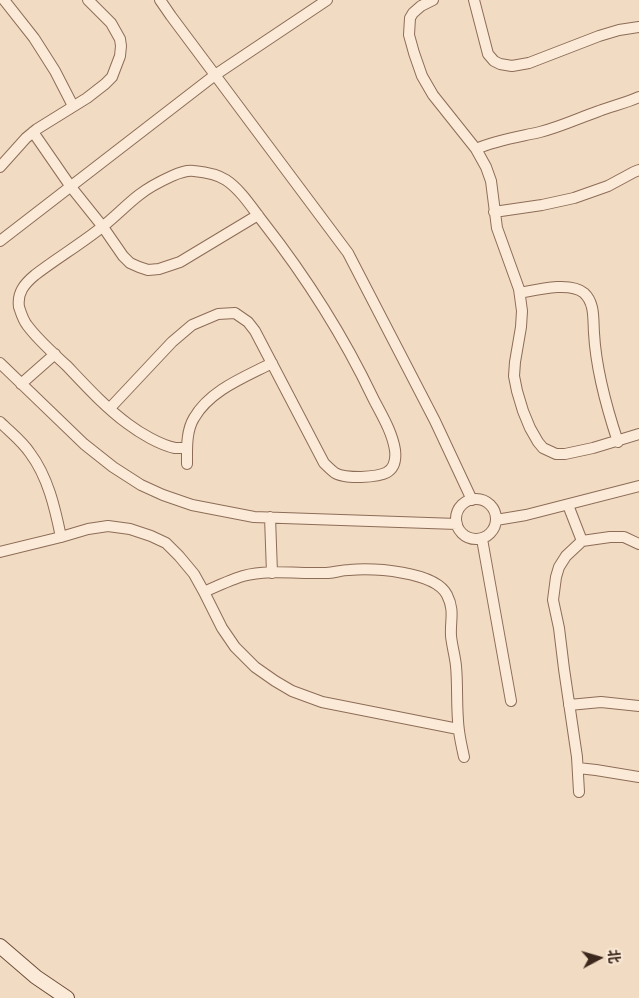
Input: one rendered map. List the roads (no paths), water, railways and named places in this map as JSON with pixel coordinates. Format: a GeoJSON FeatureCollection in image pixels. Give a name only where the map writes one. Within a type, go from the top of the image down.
{"type":"FeatureCollection","features":[{"type":"Feature","properties":{"kind":"main road"},"geometry":{"type":"LineString","coordinates":[[0,946],[36,977],[67,998]]}},
{"type":"Feature","properties":{"kind":"street"},"geometry":{"type":"LineString","coordinates":[[4,0],[34,38],[55,71],[73,106]]}},
{"type":"Feature","properties":{"kind":"street"},"geometry":{"type":"LineString","coordinates":[[0,167],[33,132],[87,98],[112,77],[120,56],[120,39],[111,23],[88,0]]}},
{"type":"Feature","properties":{"kind":"street"},"geometry":{"type":"LineString","coordinates":[[160,0],[348,253],[435,421],[472,500]]}},
{"type":"Feature","properties":{"kind":"street"},"geometry":{"type":"LineString","coordinates":[[0,241],[215,75],[327,0]]}},
{"type":"Feature","properties":{"kind":"street"},"geometry":{"type":"LineString","coordinates":[[433,0],[413,13],[410,18],[409,35],[411,44],[422,76],[432,95],[476,149],[486,167],[491,182],[497,228],[520,293],[521,326],[514,376],[516,391],[530,428],[543,448],[556,454],[565,454],[618,442],[639,434]]}},
{"type":"Feature","properties":{"kind":"street"},"geometry":{"type":"LineString","coordinates":[[474,0],[488,54],[494,61],[500,64],[512,66],[529,63],[598,36],[639,27]]}},
{"type":"Feature","properties":{"kind":"street"},"geometry":{"type":"LineString","coordinates":[[476,149],[491,142],[561,126],[639,97]]}},
{"type":"Feature","properties":{"kind":"street"},"geometry":{"type":"LineString","coordinates":[[33,132],[71,187],[123,256],[130,263],[139,267],[148,270],[159,269],[180,262],[258,215]]}},
{"type":"Feature","properties":{"kind":"street"},"geometry":{"type":"LineString","coordinates":[[110,408],[172,342],[192,325],[218,314],[234,313],[248,322],[255,331],[328,468],[336,474],[351,477],[381,476],[393,467],[395,455],[391,434],[364,379],[322,303],[258,215],[237,189],[225,180],[211,174],[187,170],[170,177],[140,194],[103,227],[41,270],[25,283],[19,295],[21,314],[27,324],[110,408],[128,424],[163,444],[175,448],[187,448]]}},
{"type":"Feature","properties":{"kind":"street"},"geometry":{"type":"LineString","coordinates":[[494,212],[574,198],[608,186],[639,170]]}},
{"type":"Feature","properties":{"kind":"street"},"geometry":{"type":"LineString","coordinates":[[520,293],[565,287],[583,292],[590,302],[593,311],[596,362],[606,405],[618,442]]}},
{"type":"Feature","properties":{"kind":"street"},"geometry":{"type":"LineString","coordinates":[[21,384],[55,354]]}},
{"type":"Feature","properties":{"kind":"street"},"geometry":{"type":"LineString","coordinates":[[0,363],[84,444],[113,467],[141,485],[192,505],[254,517],[457,524]]}},
{"type":"Feature","properties":{"kind":"street"},"geometry":{"type":"LineString","coordinates":[[187,464],[189,432],[193,419],[202,407],[213,396],[228,386],[272,364]]}},
{"type":"Feature","properties":{"kind":"street"},"geometry":{"type":"LineString","coordinates":[[0,422],[30,452],[41,470],[51,495],[61,537]]}},
{"type":"Feature","properties":{"kind":"street"},"geometry":{"type":"LineString","coordinates":[[496,520],[526,515],[639,486]]}},
{"type":"Feature","properties":{"kind":"street"},"geometry":{"type":"LineString","coordinates":[[481,500],[492,507],[496,520],[492,532],[482,539],[475,539],[469,538],[459,530],[456,517],[462,505],[467,501],[481,500]]}},
{"type":"Feature","properties":{"kind":"street"},"geometry":{"type":"LineString","coordinates":[[568,505],[582,541]]}},
{"type":"Feature","properties":{"kind":"street"},"geometry":{"type":"LineString","coordinates":[[270,517],[272,573]]}},
{"type":"Feature","properties":{"kind":"street"},"geometry":{"type":"LineString","coordinates":[[0,552],[88,529],[108,526],[130,529],[151,536],[166,543],[194,574],[222,628],[235,648],[255,667],[275,681],[292,691],[322,702],[458,729]]}},
{"type":"Feature","properties":{"kind":"street"},"geometry":{"type":"LineString","coordinates":[[579,792],[578,768],[559,628],[553,600],[554,586],[559,567],[566,556],[582,541],[624,537],[639,544]]}},
{"type":"Feature","properties":{"kind":"street"},"geometry":{"type":"LineString","coordinates":[[482,539],[511,701]]}},
{"type":"Feature","properties":{"kind":"street"},"geometry":{"type":"LineString","coordinates":[[204,592],[243,576],[272,573],[328,573],[373,569],[400,572],[424,578],[444,589],[452,608],[451,638],[456,667],[458,729],[464,757]]}},
{"type":"Feature","properties":{"kind":"street"},"geometry":{"type":"LineString","coordinates":[[569,705],[601,702],[639,706]]}},
{"type":"Feature","properties":{"kind":"street"},"geometry":{"type":"LineString","coordinates":[[578,768],[639,777]]}}]}
